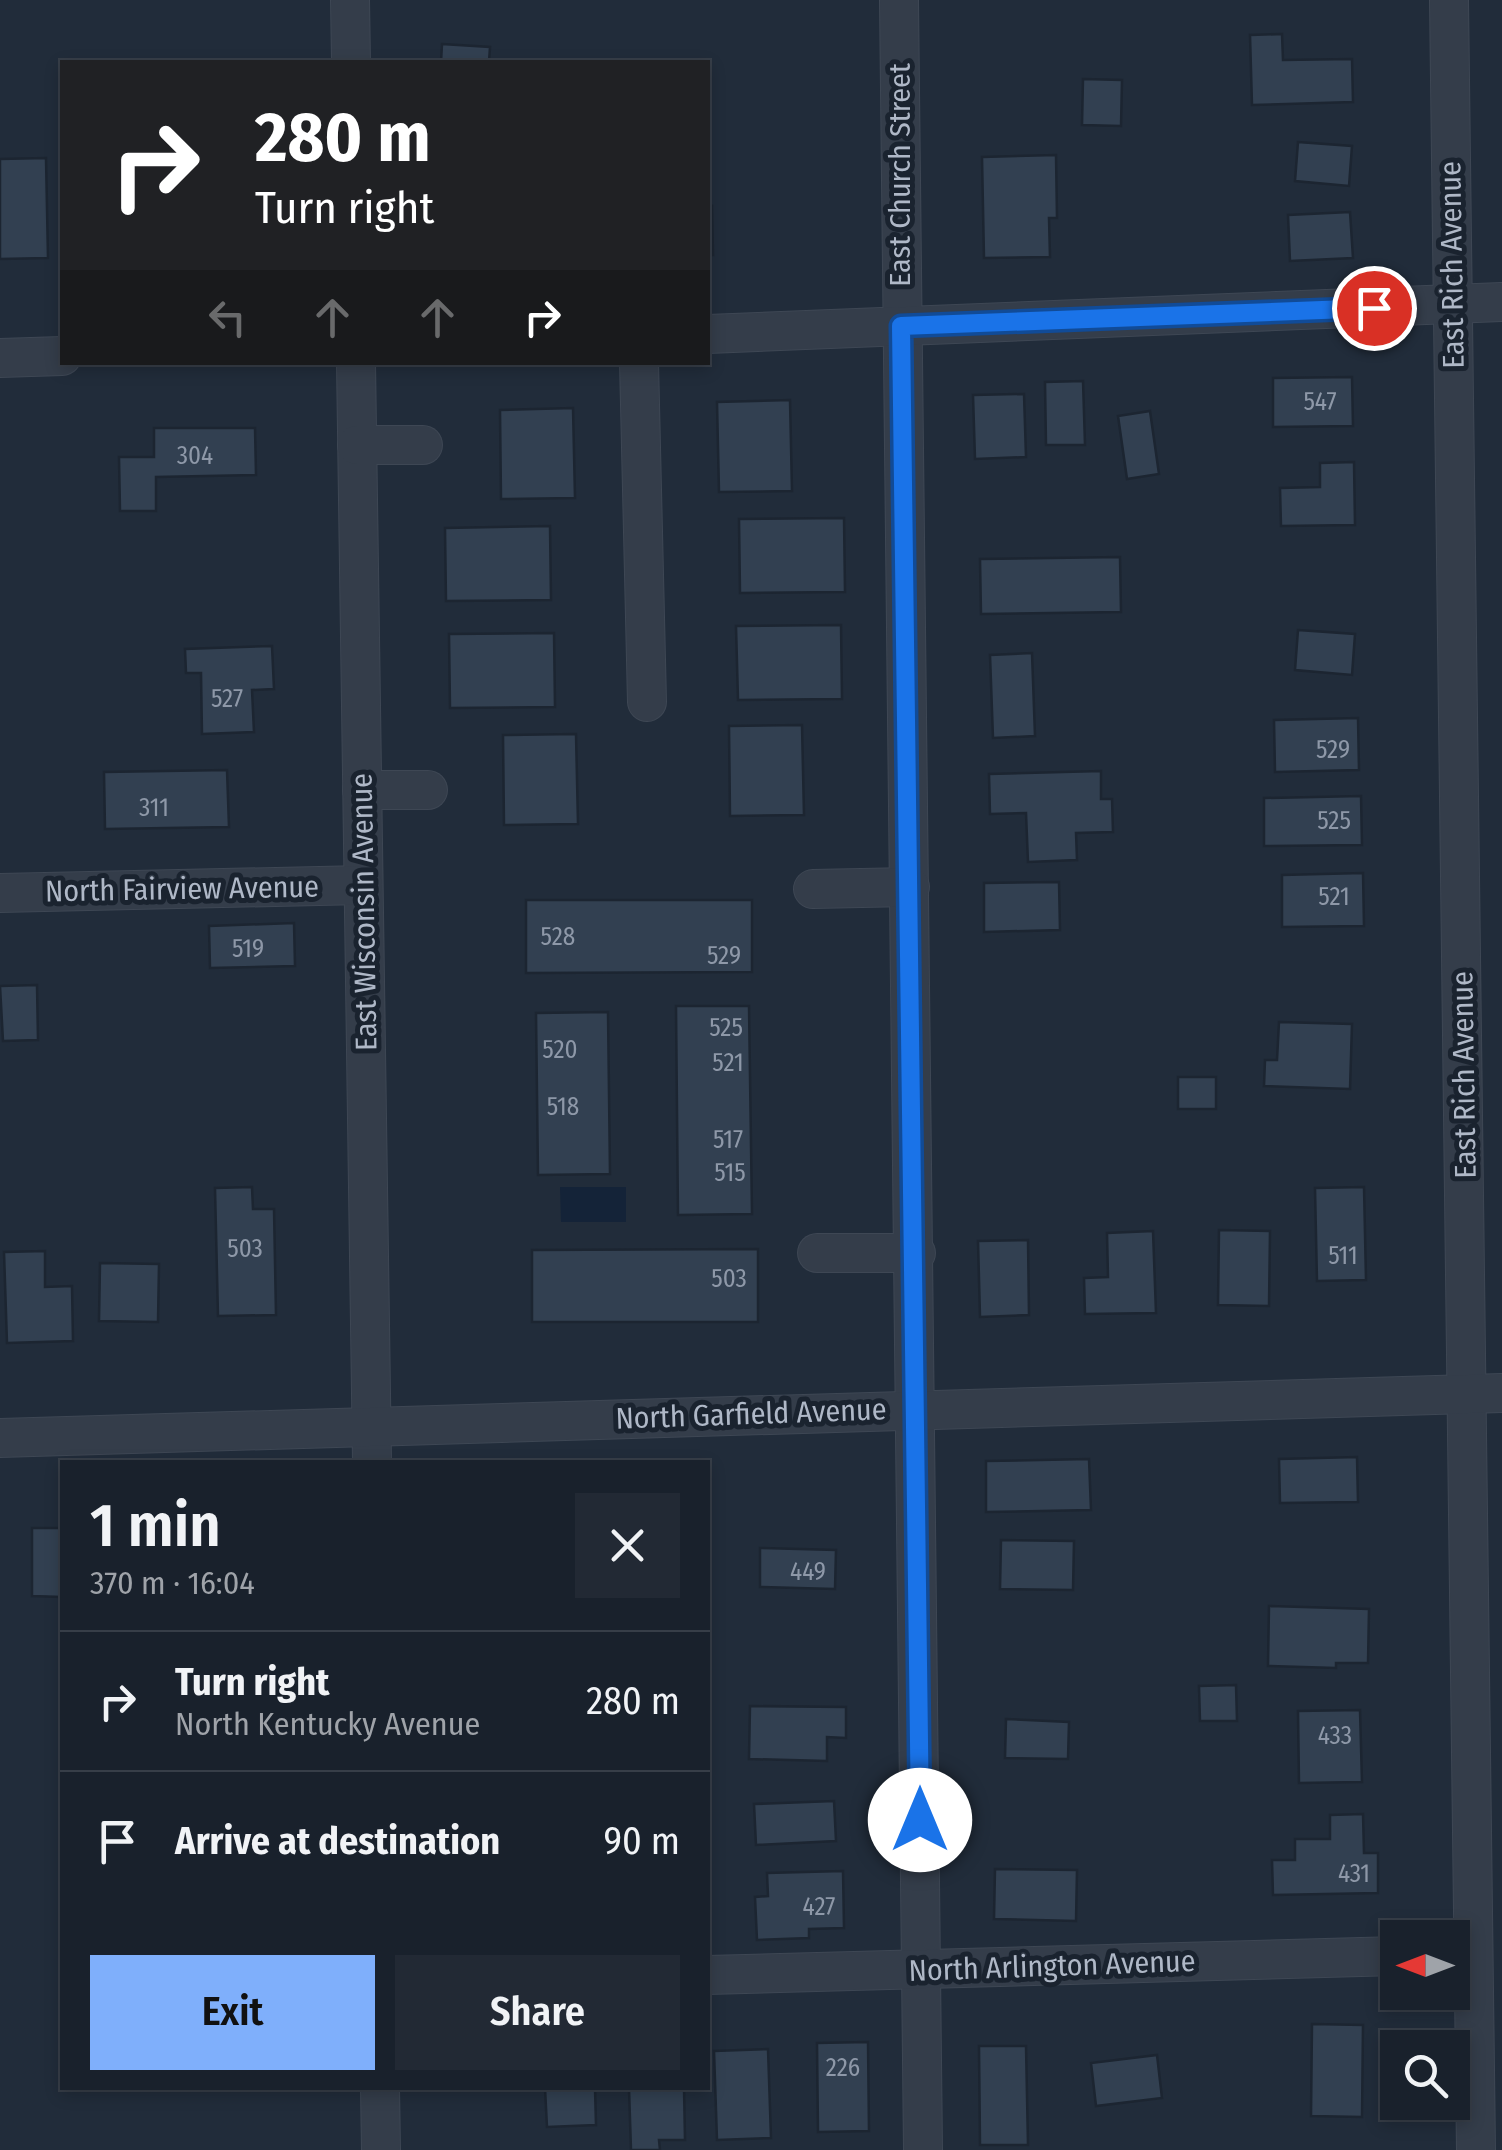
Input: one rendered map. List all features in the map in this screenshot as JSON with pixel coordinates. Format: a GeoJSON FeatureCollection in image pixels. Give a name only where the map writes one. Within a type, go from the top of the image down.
{"type":"FeatureCollection","features":[{"type":"Feature","properties":{"kind":"street"},"geometry":{"type":"LineString","coordinates":[[350,0],[351,60]]}},
{"type":"Feature","properties":{"kind":"street","name":"East Church Street"},"geometry":{"type":"LineString","coordinates":[[899,0],[916,1253],[923,2150]]}},
{"type":"Feature","properties":{"kind":"street","name":"East Rich Avenue"},"geometry":{"type":"LineString","coordinates":[[1450,0],[1452,304],[1486,1394],[1464,1920]]}},
{"type":"Feature","properties":{"kind":"street"},"geometry":{"type":"LineString","coordinates":[[710,334],[1502,302]]}},
{"type":"Feature","properties":{"kind":"street"},"geometry":{"type":"LineString","coordinates":[[0,358],[60,356]]}},
{"type":"Feature","properties":{"kind":"street","name":"East Wisconsin Avenue"},"geometry":{"type":"LineString","coordinates":[[356,365],[372,1445]]}},
{"type":"Feature","properties":{"kind":"street"},"geometry":{"type":"LineString","coordinates":[[639,365],[648,702]]}},
{"type":"Feature","properties":{"kind":"street"},"geometry":{"type":"LineString","coordinates":[[357,445],[423,445]]}},
{"type":"Feature","properties":{"kind":"street"},"geometry":{"type":"LineString","coordinates":[[362,790],[428,790]]}},
{"type":"Feature","properties":{"kind":"street","name":"North Fairview Avenue"},"geometry":{"type":"LineString","coordinates":[[0,893],[363,885]]}},
{"type":"Feature","properties":{"kind":"street"},"geometry":{"type":"LineString","coordinates":[[813,889],[910,887]]}},
{"type":"Feature","properties":{"kind":"street"},"geometry":{"type":"LineString","coordinates":[[817,1253],[916,1253]]}},
{"type":"Feature","properties":{"kind":"street","name":"North Garfield Avenue"},"geometry":{"type":"LineString","coordinates":[[0,1438],[372,1445],[917,1408],[1486,1394]]}},
{"type":"Feature","properties":{"kind":"street","name":"North Arlington Avenue"},"geometry":{"type":"LineString","coordinates":[[710,1975],[1380,1956]]}},
{"type":"Feature","properties":{"kind":"street","name":"East Rich Avenue"},"geometry":{"type":"LineString","coordinates":[[1467,2010],[1476,2150]]}},
{"type":"Feature","properties":{"kind":"street"},"geometry":{"type":"LineString","coordinates":[[380,2090],[381,2150]]}},
{"type":"Feature","properties":{"kind":"water"},"geometry":{"type":"Polygon","coordinates":[[[560,1187],[626,1187],[626,1222],[561,1222],[560,1187]]]}},
{"type":"Feature","properties":{"kind":"building"},"geometry":{"type":"Polygon","coordinates":[[[1282,34],[1283,60],[1352,59],[1353,102],[1252,105],[1250,35],[1282,34]]]}},
{"type":"Feature","properties":{"kind":"building"},"geometry":{"type":"Polygon","coordinates":[[[442,44],[490,47],[489,60],[441,60],[442,44]]]}},
{"type":"Feature","properties":{"kind":"building"},"geometry":{"type":"Polygon","coordinates":[[[1083,79],[1122,80],[1121,126],[1082,125],[1083,79]]]}},
{"type":"Feature","properties":{"kind":"building"},"geometry":{"type":"Polygon","coordinates":[[[1298,142],[1352,146],[1349,186],[1295,181],[1298,142]]]}},
{"type":"Feature","properties":{"kind":"building"},"geometry":{"type":"Polygon","coordinates":[[[1056,155],[1057,218],[1049,218],[1050,257],[984,258],[982,157],[1056,155]]]}},
{"type":"Feature","properties":{"kind":"building"},"geometry":{"type":"Polygon","coordinates":[[[46,158],[48,258],[0,259],[0,159],[46,158]]]}},
{"type":"Feature","properties":{"kind":"building"},"geometry":{"type":"Polygon","coordinates":[[[712,206],[713,255],[710,255],[712,206]]]}},
{"type":"Feature","properties":{"kind":"building"},"geometry":{"type":"Polygon","coordinates":[[[1350,212],[1353,258],[1290,261],[1288,215],[1350,212]]]}},
{"type":"Feature","properties":{"kind":"building"},"geometry":{"type":"Polygon","coordinates":[[[1352,377],[1353,426],[1273,427],[1273,378],[1352,377]]]}},
{"type":"Feature","properties":{"kind":"building"},"geometry":{"type":"Polygon","coordinates":[[[1083,381],[1085,445],[1046,445],[1045,382],[1083,381]]]}},
{"type":"Feature","properties":{"kind":"building"},"geometry":{"type":"Polygon","coordinates":[[[1024,394],[1026,457],[975,459],[973,395],[1024,394]]]}},
{"type":"Feature","properties":{"kind":"building"},"geometry":{"type":"Polygon","coordinates":[[[790,400],[792,491],[719,492],[717,402],[790,400]]]}},
{"type":"Feature","properties":{"kind":"building"},"geometry":{"type":"Polygon","coordinates":[[[573,408],[575,498],[501,499],[500,410],[573,408]]]}},
{"type":"Feature","properties":{"kind":"building"},"geometry":{"type":"Polygon","coordinates":[[[1150,411],[1159,474],[1127,479],[1118,416],[1150,411]]]}},
{"type":"Feature","properties":{"kind":"building"},"geometry":{"type":"Polygon","coordinates":[[[154,428],[255,428],[256,475],[156,477],[156,511],[120,511],[119,457],[154,457],[154,428]]]}},
{"type":"Feature","properties":{"kind":"building"},"geometry":{"type":"Polygon","coordinates":[[[1354,462],[1355,525],[1281,526],[1280,488],[1320,487],[1320,463],[1354,462]]]}},
{"type":"Feature","properties":{"kind":"building"},"geometry":{"type":"Polygon","coordinates":[[[844,518],[845,592],[740,593],[739,519],[844,518]]]}},
{"type":"Feature","properties":{"kind":"building"},"geometry":{"type":"Polygon","coordinates":[[[550,526],[551,600],[446,601],[445,528],[550,526]]]}},
{"type":"Feature","properties":{"kind":"building"},"geometry":{"type":"Polygon","coordinates":[[[1120,557],[1121,612],[981,614],[980,559],[1120,557]]]}},
{"type":"Feature","properties":{"kind":"building"},"geometry":{"type":"Polygon","coordinates":[[[841,625],[842,699],[738,700],[736,626],[841,625]]]}},
{"type":"Feature","properties":{"kind":"building"},"geometry":{"type":"Polygon","coordinates":[[[1298,630],[1355,634],[1352,675],[1295,670],[1298,630]]]}},
{"type":"Feature","properties":{"kind":"building"},"geometry":{"type":"Polygon","coordinates":[[[554,633],[555,707],[450,708],[449,634],[554,633]]]}},
{"type":"Feature","properties":{"kind":"building"},"geometry":{"type":"Polygon","coordinates":[[[272,646],[274,689],[252,690],[254,732],[202,734],[201,673],[186,673],[185,649],[272,646]]]}},
{"type":"Feature","properties":{"kind":"building"},"geometry":{"type":"Polygon","coordinates":[[[1032,653],[1035,736],[993,738],[990,655],[1032,653]]]}},
{"type":"Feature","properties":{"kind":"building"},"geometry":{"type":"Polygon","coordinates":[[[1358,718],[1359,770],[1275,772],[1274,720],[1358,718]]]}},
{"type":"Feature","properties":{"kind":"building"},"geometry":{"type":"Polygon","coordinates":[[[802,725],[804,815],[730,816],[729,726],[802,725]]]}},
{"type":"Feature","properties":{"kind":"building"},"geometry":{"type":"Polygon","coordinates":[[[576,734],[578,824],[504,825],[503,735],[576,734]]]}},
{"type":"Feature","properties":{"kind":"building"},"geometry":{"type":"Polygon","coordinates":[[[227,770],[229,827],[105,829],[104,772],[227,770]]]}},
{"type":"Feature","properties":{"kind":"building"},"geometry":{"type":"Polygon","coordinates":[[[1101,771],[1101,799],[1112,799],[1113,832],[1076,833],[1077,860],[1028,862],[1026,813],[990,814],[989,774],[1101,771]]]}},
{"type":"Feature","properties":{"kind":"building"},"geometry":{"type":"Polygon","coordinates":[[[1361,796],[1362,845],[1264,846],[1264,798],[1361,796]]]}},
{"type":"Feature","properties":{"kind":"building"},"geometry":{"type":"Polygon","coordinates":[[[1363,873],[1364,926],[1282,927],[1282,875],[1363,873]]]}},
{"type":"Feature","properties":{"kind":"building"},"geometry":{"type":"Polygon","coordinates":[[[1059,882],[1060,930],[984,932],[984,883],[1059,882]]]}},
{"type":"Feature","properties":{"kind":"building"},"geometry":{"type":"Polygon","coordinates":[[[526,900],[752,900],[752,972],[526,973],[526,900]]]}},
{"type":"Feature","properties":{"kind":"building"},"geometry":{"type":"Polygon","coordinates":[[[294,923],[295,966],[210,968],[209,926],[294,923]]]}},
{"type":"Feature","properties":{"kind":"building"},"geometry":{"type":"Polygon","coordinates":[[[37,985],[38,1040],[3,1041],[0,986],[37,985]]]}},
{"type":"Feature","properties":{"kind":"building"},"geometry":{"type":"Polygon","coordinates":[[[676,1006],[749,1006],[752,1214],[678,1215],[676,1006]]]}},
{"type":"Feature","properties":{"kind":"building"},"geometry":{"type":"Polygon","coordinates":[[[608,1012],[610,1174],[538,1175],[536,1013],[608,1012]]]}},
{"type":"Feature","properties":{"kind":"building"},"geometry":{"type":"Polygon","coordinates":[[[1279,1022],[1352,1024],[1350,1089],[1264,1086],[1265,1060],[1277,1060],[1279,1022]]]}},
{"type":"Feature","properties":{"kind":"building"},"geometry":{"type":"Polygon","coordinates":[[[1178,1077],[1216,1077],[1216,1109],[1178,1109],[1178,1077]]]}},
{"type":"Feature","properties":{"kind":"building"},"geometry":{"type":"Polygon","coordinates":[[[252,1187],[253,1209],[274,1209],[276,1315],[218,1316],[215,1188],[252,1187]]]}},
{"type":"Feature","properties":{"kind":"building"},"geometry":{"type":"Polygon","coordinates":[[[1364,1187],[1366,1280],[1317,1281],[1315,1188],[1364,1187]]]}},
{"type":"Feature","properties":{"kind":"building"},"geometry":{"type":"Polygon","coordinates":[[[1219,1230],[1270,1231],[1269,1306],[1218,1305],[1219,1230]]]}},
{"type":"Feature","properties":{"kind":"building"},"geometry":{"type":"Polygon","coordinates":[[[1153,1231],[1156,1313],[1085,1314],[1084,1278],[1108,1277],[1107,1233],[1153,1231]]]}},
{"type":"Feature","properties":{"kind":"building"},"geometry":{"type":"Polygon","coordinates":[[[1028,1240],[1029,1315],[980,1317],[978,1241],[1028,1240]]]}},
{"type":"Feature","properties":{"kind":"building"},"geometry":{"type":"Polygon","coordinates":[[[758,1249],[758,1322],[532,1322],[532,1250],[758,1249]]]}},
{"type":"Feature","properties":{"kind":"building"},"geometry":{"type":"Polygon","coordinates":[[[45,1251],[45,1287],[72,1286],[73,1341],[7,1343],[4,1252],[45,1251]]]}},
{"type":"Feature","properties":{"kind":"building"},"geometry":{"type":"Polygon","coordinates":[[[100,1263],[159,1264],[158,1322],[99,1321],[100,1263]]]}},
{"type":"Feature","properties":{"kind":"building"},"geometry":{"type":"Polygon","coordinates":[[[1357,1457],[1358,1502],[1280,1503],[1279,1459],[1357,1457]]]}},
{"type":"Feature","properties":{"kind":"building"},"geometry":{"type":"Polygon","coordinates":[[[1089,1459],[1091,1510],[986,1512],[986,1461],[1089,1459]]]}},
{"type":"Feature","properties":{"kind":"building"},"geometry":{"type":"Polygon","coordinates":[[[32,1528],[60,1528],[60,1597],[32,1596],[32,1528]]]}},
{"type":"Feature","properties":{"kind":"building"},"geometry":{"type":"Polygon","coordinates":[[[1001,1540],[1074,1541],[1073,1590],[1000,1589],[1001,1540]]]}},
{"type":"Feature","properties":{"kind":"building"},"geometry":{"type":"Polygon","coordinates":[[[760,1548],[836,1550],[835,1589],[760,1587],[760,1548]]]}},
{"type":"Feature","properties":{"kind":"building"},"geometry":{"type":"Polygon","coordinates":[[[1269,1606],[1369,1609],[1368,1663],[1336,1663],[1336,1668],[1268,1666],[1269,1606]]]}},
{"type":"Feature","properties":{"kind":"building"},"geometry":{"type":"Polygon","coordinates":[[[1236,1685],[1237,1721],[1200,1721],[1199,1686],[1236,1685]]]}},
{"type":"Feature","properties":{"kind":"building"},"geometry":{"type":"Polygon","coordinates":[[[750,1706],[846,1707],[846,1738],[827,1737],[827,1761],[749,1759],[750,1706]]]}},
{"type":"Feature","properties":{"kind":"building"},"geometry":{"type":"Polygon","coordinates":[[[1360,1710],[1362,1782],[1299,1783],[1298,1711],[1360,1710]]]}},
{"type":"Feature","properties":{"kind":"building"},"geometry":{"type":"Polygon","coordinates":[[[1006,1719],[1069,1722],[1068,1759],[1005,1758],[1006,1719]]]}},
{"type":"Feature","properties":{"kind":"building"},"geometry":{"type":"Polygon","coordinates":[[[834,1801],[836,1841],[756,1845],[754,1804],[834,1801]]]}},
{"type":"Feature","properties":{"kind":"building"},"geometry":{"type":"Polygon","coordinates":[[[1363,1814],[1364,1853],[1378,1853],[1378,1893],[1273,1895],[1272,1860],[1295,1860],[1295,1839],[1330,1839],[1330,1815],[1363,1814]]]}},
{"type":"Feature","properties":{"kind":"building"},"geometry":{"type":"Polygon","coordinates":[[[995,1869],[1077,1870],[1076,1921],[994,1919],[995,1869]]]}},
{"type":"Feature","properties":{"kind":"building"},"geometry":{"type":"Polygon","coordinates":[[[843,1871],[844,1928],[809,1929],[809,1938],[757,1940],[755,1897],[768,1896],[767,1873],[843,1871]]]}},
{"type":"Feature","properties":{"kind":"building"},"geometry":{"type":"Polygon","coordinates":[[[1312,2024],[1363,2025],[1362,2117],[1311,2116],[1312,2024]]]}},
{"type":"Feature","properties":{"kind":"building"},"geometry":{"type":"Polygon","coordinates":[[[868,2042],[869,2131],[818,2132],[817,2043],[868,2042]]]}},
{"type":"Feature","properties":{"kind":"building"},"geometry":{"type":"Polygon","coordinates":[[[979,2046],[1026,2046],[1028,2145],[980,2145],[979,2046]]]}},
{"type":"Feature","properties":{"kind":"building"},"geometry":{"type":"Polygon","coordinates":[[[768,2049],[771,2138],[717,2140],[714,2051],[768,2049]]]}},
{"type":"Feature","properties":{"kind":"building"},"geometry":{"type":"Polygon","coordinates":[[[1157,2055],[1162,2098],[1096,2106],[1091,2063],[1157,2055]]]}},
{"type":"Feature","properties":{"kind":"building"},"geometry":{"type":"Polygon","coordinates":[[[545,2090],[595,2090],[596,2125],[547,2127],[545,2090]]]}},
{"type":"Feature","properties":{"kind":"building"},"geometry":{"type":"Polygon","coordinates":[[[629,2090],[684,2090],[685,2140],[659,2140],[660,2150],[631,2150],[629,2090]]]}},
{"type":"Feature","properties":{"kind":"route"},"geometry":{"type":"LineString","coordinates":[[920,1820],[901,326],[1374,308]]}}]}
